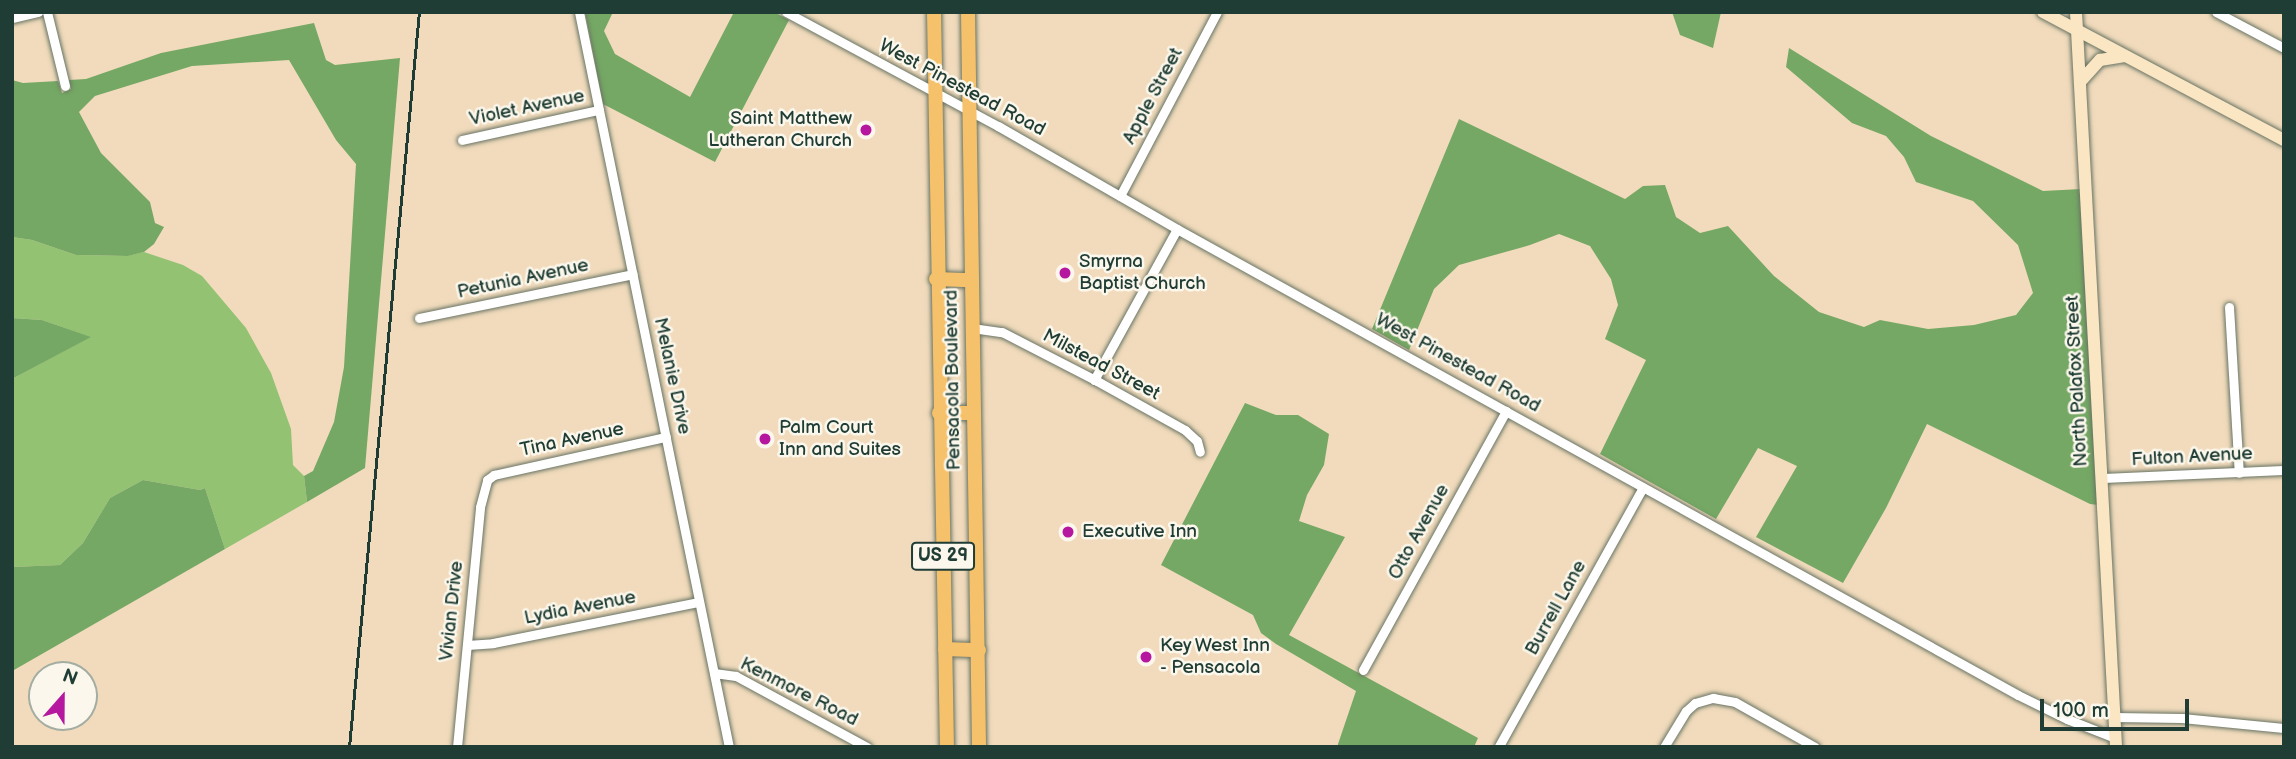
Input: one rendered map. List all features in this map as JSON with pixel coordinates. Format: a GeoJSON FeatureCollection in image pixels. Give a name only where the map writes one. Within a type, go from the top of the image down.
{"type":"FeatureCollection","features":[{"type":"Feature","properties":{"kind":"main road","name":"Pensacola Boulevard"},"geometry":{"type":"LineString","coordinates":[[934,12],[936,279],[947,747]]}},
{"type":"Feature","properties":{"kind":"main road","name":"Pensacola Boulevard"},"geometry":{"type":"LineString","coordinates":[[968,12],[979,747]]}},
{"type":"Feature","properties":{"kind":"main road"},"geometry":{"type":"LineString","coordinates":[[2043,12],[2284,140]]}},
{"type":"Feature","properties":{"kind":"main road","name":"North Palafox Street"},"geometry":{"type":"LineString","coordinates":[[2076,12],[2116,742]]}},
{"type":"Feature","properties":{"kind":"main road"},"geometry":{"type":"LineString","coordinates":[[2080,82],[2100,60],[2126,56]]}},
{"type":"Feature","properties":{"kind":"main road"},"geometry":{"type":"LineString","coordinates":[[936,279],[970,280]]}},
{"type":"Feature","properties":{"kind":"main road"},"geometry":{"type":"LineString","coordinates":[[939,413],[972,413]]}},
{"type":"Feature","properties":{"kind":"main road"},"geometry":{"type":"LineString","coordinates":[[945,649],[979,650]]}},
{"type":"Feature","properties":{"kind":"street"},"geometry":{"type":"LineString","coordinates":[[12,18],[38,12]]}},
{"type":"Feature","properties":{"kind":"street"},"geometry":{"type":"LineString","coordinates":[[47,12],[65,86]]}},
{"type":"Feature","properties":{"kind":"street","name":"Melanie Drive"},"geometry":{"type":"LineString","coordinates":[[579,12],[729,747]]}},
{"type":"Feature","properties":{"kind":"street","name":"West Pinestead Road"},"geometry":{"type":"LineString","coordinates":[[786,12],[969,110],[1177,229],[2018,695],[2116,742]]}},
{"type":"Feature","properties":{"kind":"street","name":"Apple Street"},"geometry":{"type":"LineString","coordinates":[[1120,196],[1217,12]]}},
{"type":"Feature","properties":{"kind":"street"},"geometry":{"type":"LineString","coordinates":[[2216,12],[2284,48]]}},
{"type":"Feature","properties":{"kind":"street","name":"Violet Avenue"},"geometry":{"type":"LineString","coordinates":[[462,140],[599,110]]}},
{"type":"Feature","properties":{"kind":"street"},"geometry":{"type":"LineString","coordinates":[[1094,380],[1177,229]]}},
{"type":"Feature","properties":{"kind":"street","name":"Petunia Avenue"},"geometry":{"type":"LineString","coordinates":[[419,318],[633,274]]}},
{"type":"Feature","properties":{"kind":"street"},"geometry":{"type":"LineString","coordinates":[[2229,307],[2239,472]]}},
{"type":"Feature","properties":{"kind":"street","name":"Milstead Street"},"geometry":{"type":"LineString","coordinates":[[972,328],[1002,332],[1094,380],[1185,430],[1197,441],[1200,452]]}},
{"type":"Feature","properties":{"kind":"street","name":"Otto Avenue"},"geometry":{"type":"LineString","coordinates":[[1363,670],[1506,411]]}},
{"type":"Feature","properties":{"kind":"street","name":"Tina Avenue"},"geometry":{"type":"LineString","coordinates":[[487,480],[494,475],[666,437]]}},
{"type":"Feature","properties":{"kind":"street","name":"Fulton Avenue"},"geometry":{"type":"LineString","coordinates":[[2102,478],[2284,470]]}},
{"type":"Feature","properties":{"kind":"street","name":"Vivian Drive"},"geometry":{"type":"LineString","coordinates":[[457,747],[480,507],[487,480]]}},
{"type":"Feature","properties":{"kind":"street","name":"Burrell Lane"},"geometry":{"type":"LineString","coordinates":[[1499,746],[1643,487]]}},
{"type":"Feature","properties":{"kind":"street","name":"Lydia Avenue"},"geometry":{"type":"LineString","coordinates":[[467,645],[494,643],[699,602]]}},
{"type":"Feature","properties":{"kind":"street","name":"Kenmore Road"},"geometry":{"type":"LineString","coordinates":[[714,673],[736,676],[867,747]]}},
{"type":"Feature","properties":{"kind":"street"},"geometry":{"type":"LineString","coordinates":[[1664,747],[1686,710],[1713,698],[1735,702],[1815,747]]}},
{"type":"Feature","properties":{"kind":"street"},"geometry":{"type":"LineString","coordinates":[[2114,717],[2182,718],[2284,729]]}},
{"type":"Feature","properties":{"kind":"green space"},"geometry":{"type":"Polygon","coordinates":[[[585,12],[613,12],[604,31],[615,54],[690,97],[734,12],[774,12],[789,20],[715,162],[603,104],[585,12]]]}},
{"type":"Feature","properties":{"kind":"green space"},"geometry":{"type":"Polygon","coordinates":[[[1672,12],[1721,12],[1713,48],[1680,35],[1672,12]]]}},
{"type":"Feature","properties":{"kind":"green space"},"geometry":{"type":"Polygon","coordinates":[[[314,23],[326,60],[335,65],[400,58],[365,468],[307,502],[304,476],[313,471],[334,422],[344,367],[356,164],[336,140],[289,60],[192,66],[95,96],[79,112],[101,153],[150,202],[155,223],[164,227],[154,244],[144,252],[128,256],[76,255],[32,240],[12,237],[12,80],[23,83],[58,81],[62,93],[71,89],[69,80],[86,79],[161,53],[314,23]]]}},
{"type":"Feature","properties":{"kind":"green space"},"geometry":{"type":"Polygon","coordinates":[[[1789,48],[1931,136],[2043,191],[2081,189],[2098,505],[2090,504],[1927,424],[1886,508],[1843,583],[1756,537],[1797,466],[1758,448],[1716,519],[1600,454],[1646,360],[1605,339],[1618,305],[1611,279],[1590,246],[1559,234],[1459,265],[1434,289],[1409,350],[1372,329],[1459,119],[1625,199],[1643,186],[1665,185],[1676,217],[1700,233],[1728,226],[1774,276],[1819,312],[1864,327],[1880,320],[1928,329],[1974,325],[2016,315],[2033,293],[2018,245],[1973,201],[1916,182],[1904,157],[1886,136],[1852,123],[1786,67],[1789,48]]]}},
{"type":"Feature","properties":{"kind":"green space"},"geometry":{"type":"Polygon","coordinates":[[[12,237],[32,240],[76,255],[127,256],[144,252],[183,265],[202,276],[246,328],[271,373],[291,429],[293,465],[304,476],[307,502],[225,549],[205,488],[200,490],[143,480],[110,498],[83,543],[60,565],[12,567],[12,379],[90,337],[42,320],[12,318],[12,237]]]}},
{"type":"Feature","properties":{"kind":"green space"},"geometry":{"type":"Polygon","coordinates":[[[12,318],[42,320],[91,337],[12,379],[12,318]]]}},
{"type":"Feature","properties":{"kind":"green space"},"geometry":{"type":"Polygon","coordinates":[[[1245,403],[1276,415],[1298,415],[1329,434],[1324,465],[1307,495],[1299,521],[1345,537],[1289,635],[1478,738],[1474,747],[1337,747],[1356,691],[1261,633],[1253,615],[1161,565],[1245,403]]]}},
{"type":"Feature","properties":{"kind":"green space"},"geometry":{"type":"Polygon","coordinates":[[[143,480],[200,490],[205,488],[225,549],[14,670],[12,567],[60,565],[83,543],[110,498],[143,480]]]}},
{"type":"Feature","properties":{"kind":"railway"},"geometry":{"type":"LineString","coordinates":[[349,747],[419,12]]}},
{"type":"Feature","properties":{"kind":"place","name":"Saint Matthew Lutheran Church"},"geometry":{"type":"Point","coordinates":[866,130]}},
{"type":"Feature","properties":{"kind":"place","name":"Smyrna Baptist Church"},"geometry":{"type":"Point","coordinates":[1065,273]}},
{"type":"Feature","properties":{"kind":"place","name":"Palm Court Inn and Suites"},"geometry":{"type":"Point","coordinates":[765,439]}},
{"type":"Feature","properties":{"kind":"place","name":"Executive Inn"},"geometry":{"type":"Point","coordinates":[1068,532]}},
{"type":"Feature","properties":{"kind":"place","name":"Key West Inn - Pensacola"},"geometry":{"type":"Point","coordinates":[1146,657]}}]}
